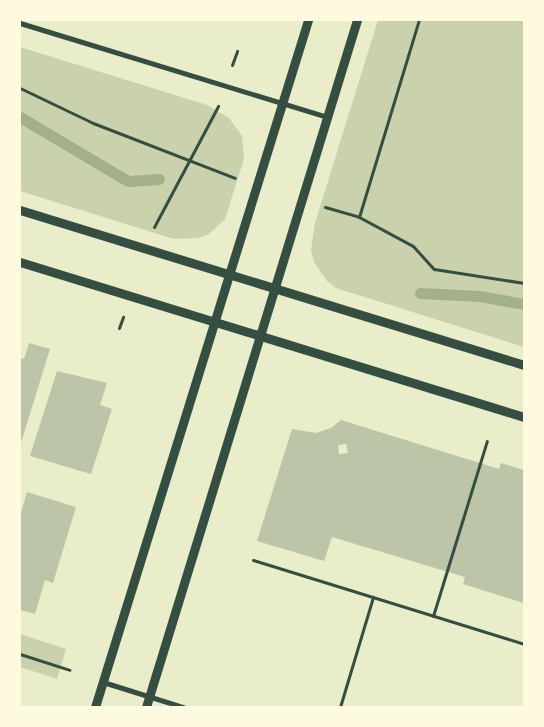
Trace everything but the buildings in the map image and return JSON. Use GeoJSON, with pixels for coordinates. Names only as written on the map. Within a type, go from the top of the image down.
{"type":"FeatureCollection","features":[{"type":"Feature","properties":{"kind":"street"},"geometry":{"type":"LineString","coordinates":[[95,707],[308,20]]}},
{"type":"Feature","properties":{"kind":"street"},"geometry":{"type":"LineString","coordinates":[[146,707],[215,475],[275,288],[357,20]]}},
{"type":"Feature","properties":{"kind":"street"},"geometry":{"type":"LineString","coordinates":[[20,23],[327,117]]}},
{"type":"Feature","properties":{"kind":"street"},"geometry":{"type":"LineString","coordinates":[[20,210],[524,365]]}},
{"type":"Feature","properties":{"kind":"street"},"geometry":{"type":"LineString","coordinates":[[20,262],[524,417]]}},
{"type":"Feature","properties":{"kind":"street"},"geometry":{"type":"LineString","coordinates":[[103,682],[183,707]]}},
{"type":"Feature","properties":{"kind":"path"},"geometry":{"type":"LineString","coordinates":[[358,217],[419,20]]}},
{"type":"Feature","properties":{"kind":"path"},"geometry":{"type":"LineString","coordinates":[[151,232],[217,109],[237,51]]}},
{"type":"Feature","properties":{"kind":"path"},"geometry":{"type":"LineString","coordinates":[[20,88],[73,114],[189,162],[240,180]]}},
{"type":"Feature","properties":{"kind":"path"},"geometry":{"type":"LineString","coordinates":[[318,205],[358,217],[413,246],[434,269],[524,283]]}},
{"type":"Feature","properties":{"kind":"path"},"geometry":{"type":"LineString","coordinates":[[433,616],[487,442]]}},
{"type":"Feature","properties":{"kind":"path"},"geometry":{"type":"LineString","coordinates":[[253,560],[524,644]]}},
{"type":"Feature","properties":{"kind":"path"},"geometry":{"type":"LineString","coordinates":[[340,707],[374,597]]}},
{"type":"Feature","properties":{"kind":"path"},"geometry":{"type":"LineString","coordinates":[[20,654],[70,670]]}},
{"type":"Feature","properties":{"kind":"green space"},"geometry":{"type":"Polygon","coordinates":[[[378,20],[524,20],[524,347],[336,288],[327,281],[314,262],[311,250],[315,223],[378,20]]]}},
{"type":"Feature","properties":{"kind":"green space"},"geometry":{"type":"Polygon","coordinates":[[[20,47],[207,105],[229,118],[242,136],[244,159],[225,219],[209,234],[198,238],[174,239],[20,191],[20,47]]]}},
{"type":"Feature","properties":{"kind":"green space"},"geometry":{"type":"Polygon","coordinates":[[[20,634],[66,649],[57,679],[20,667],[20,634]]]}},
{"type":"Feature","properties":{"kind":"waterway"},"geometry":{"type":"LineString","coordinates":[[20,117],[129,181],[159,179]]}},
{"type":"Feature","properties":{"kind":"waterway"},"geometry":{"type":"LineString","coordinates":[[420,293],[479,296],[524,304]]}}]}
